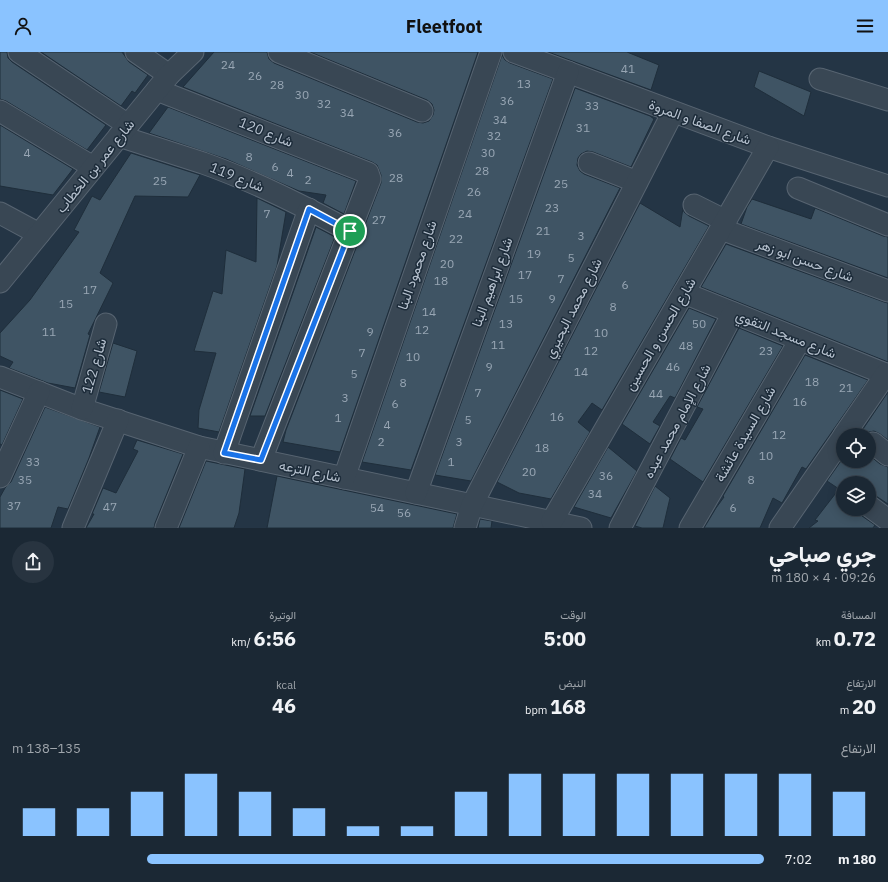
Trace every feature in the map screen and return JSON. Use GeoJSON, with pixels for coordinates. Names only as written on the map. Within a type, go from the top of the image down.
{"type":"FeatureCollection","features":[{"type":"Feature","properties":{"kind":"street","name":"شارع 119"},"geometry":{"type":"LineString","coordinates":[[19,52],[123,131],[259,186],[309,209],[350,231]]}},
{"type":"Feature","properties":{"kind":"street"},"geometry":{"type":"LineString","coordinates":[[136,52],[163,82]]}},
{"type":"Feature","properties":{"kind":"street","name":"شارع عمر بن الخطاب"},"geometry":{"type":"LineString","coordinates":[[0,282],[163,82],[193,52]]}},
{"type":"Feature","properties":{"kind":"street"},"geometry":{"type":"LineString","coordinates":[[279,52],[422,110]]}},
{"type":"Feature","properties":{"kind":"street","name":"شارع محمود البنا"},"geometry":{"type":"LineString","coordinates":[[344,478],[491,52]]}},
{"type":"Feature","properties":{"kind":"street","name":"شارع الصفا و المروة"},"geometry":{"type":"LineString","coordinates":[[514,52],[768,147],[888,186]]}},
{"type":"Feature","properties":{"kind":"street","name":"شارع ابراهيم البنا"},"geometry":{"type":"LineString","coordinates":[[416,493],[568,72]]}},
{"type":"Feature","properties":{"kind":"street"},"geometry":{"type":"LineString","coordinates":[[820,79],[888,100]]}},
{"type":"Feature","properties":{"kind":"street","name":"شارع 120"},"geometry":{"type":"LineString","coordinates":[[163,82],[368,173],[370,179],[350,231]]}},
{"type":"Feature","properties":{"kind":"street"},"geometry":{"type":"LineString","coordinates":[[0,111],[93,167]]}},
{"type":"Feature","properties":{"kind":"street","name":"شارع محمد البحيري"},"geometry":{"type":"LineString","coordinates":[[465,528],[472,505],[673,112]]}},
{"type":"Feature","properties":{"kind":"street","name":"شارع الحسن و الحسين"},"geometry":{"type":"LineString","coordinates":[[552,522],[768,147]]}},
{"type":"Feature","properties":{"kind":"street"},"geometry":{"type":"LineString","coordinates":[[590,163],[637,182]]}},
{"type":"Feature","properties":{"kind":"street"},"geometry":{"type":"LineString","coordinates":[[798,188],[888,225]]}},
{"type":"Feature","properties":{"kind":"street","name":"شارع حسن ابو زهر"},"geometry":{"type":"LineString","coordinates":[[694,205],[723,225],[888,290]]}},
{"type":"Feature","properties":{"kind":"street"},"geometry":{"type":"LineString","coordinates":[[224,453],[309,209]]}},
{"type":"Feature","properties":{"kind":"street"},"geometry":{"type":"LineString","coordinates":[[0,213],[39,234]]}},
{"type":"Feature","properties":{"kind":"street"},"geometry":{"type":"LineString","coordinates":[[261,460],[350,231]]}},
{"type":"Feature","properties":{"kind":"street","name":"شارع مسجد التقوي"},"geometry":{"type":"LineString","coordinates":[[684,294],[887,375]]}},
{"type":"Feature","properties":{"kind":"street","name":"شارع الإمام محمد عبده"},"geometry":{"type":"LineString","coordinates":[[620,528],[733,313]]}},
{"type":"Feature","properties":{"kind":"street","name":"شارع 122"},"geometry":{"type":"LineString","coordinates":[[82,409],[106,324]]}},
{"type":"Feature","properties":{"kind":"street","name":"شارع السيدة عائشة"},"geometry":{"type":"LineString","coordinates":[[690,528],[800,340]]}},
{"type":"Feature","properties":{"kind":"street"},"geometry":{"type":"LineString","coordinates":[[850,428],[887,375]]}},
{"type":"Feature","properties":{"kind":"street","name":"شارع الترعه"},"geometry":{"type":"LineString","coordinates":[[0,377],[82,409],[199,447],[581,528]]}},
{"type":"Feature","properties":{"kind":"street"},"geometry":{"type":"LineString","coordinates":[[3,464],[39,392]]}},
{"type":"Feature","properties":{"kind":"street"},"geometry":{"type":"LineString","coordinates":[[73,528],[118,420]]}},
{"type":"Feature","properties":{"kind":"street"},"geometry":{"type":"LineString","coordinates":[[166,528],[199,447]]}},
{"type":"Feature","properties":{"kind":"street"},"geometry":{"type":"LineString","coordinates":[[780,528],[836,448]]}},
{"type":"Feature","properties":{"kind":"street"},"geometry":{"type":"LineString","coordinates":[[876,511],[888,520]]}},
{"type":"Feature","properties":{"kind":"building"},"geometry":{"type":"Polygon","coordinates":[[[0,52],[7,52],[8,58],[12,62],[106,125],[87,150],[6,101],[0,99],[0,52]]]}},
{"type":"Feature","properties":{"kind":"building"},"geometry":{"type":"Polygon","coordinates":[[[41,52],[122,52],[129,62],[148,75],[135,93],[132,91],[121,106],[41,52]]]}},
{"type":"Feature","properties":{"kind":"building"},"geometry":{"type":"Polygon","coordinates":[[[214,52],[267,52],[269,59],[274,63],[417,122],[423,123],[429,121],[434,110],[432,104],[427,100],[310,52],[478,52],[340,452],[283,442],[286,430],[381,183],[381,175],[377,165],[372,162],[183,87],[214,52]]]}},
{"type":"Feature","properties":{"kind":"building"},"geometry":{"type":"Polygon","coordinates":[[[548,52],[627,52],[659,65],[651,90],[548,52]]]}},
{"type":"Feature","properties":{"kind":"building"},"geometry":{"type":"Polygon","coordinates":[[[502,55],[505,60],[510,63],[553,79],[411,470],[362,462],[502,55]]]}},
{"type":"Feature","properties":{"kind":"building"},"geometry":{"type":"Polygon","coordinates":[[[759,71],[811,92],[804,116],[754,87],[759,71]]]}},
{"type":"Feature","properties":{"kind":"building"},"geometry":{"type":"Polygon","coordinates":[[[575,88],[650,116],[654,119],[631,167],[593,152],[587,151],[581,154],[578,158],[577,165],[580,171],[584,174],[620,188],[471,481],[435,475],[575,88]]]}},
{"type":"Feature","properties":{"kind":"building"},"geometry":{"type":"Polygon","coordinates":[[[168,107],[356,181],[344,214],[323,203],[326,195],[299,191],[226,159],[149,133],[168,107]]]}},
{"type":"Feature","properties":{"kind":"building"},"geometry":{"type":"Polygon","coordinates":[[[0,125],[73,169],[53,195],[0,186],[0,125]]]}},
{"type":"Feature","properties":{"kind":"building"},"geometry":{"type":"Polygon","coordinates":[[[131,153],[200,175],[188,197],[135,196],[100,273],[113,283],[88,334],[90,335],[75,388],[48,383],[9,368],[13,362],[0,356],[0,333],[30,300],[79,232],[74,230],[92,196],[100,200],[131,153]]]}},
{"type":"Feature","properties":{"kind":"building"},"geometry":{"type":"Polygon","coordinates":[[[257,198],[286,212],[277,266],[219,432],[198,428],[199,410],[216,353],[194,351],[213,291],[222,294],[226,250],[256,262],[257,198]]]}},
{"type":"Feature","properties":{"kind":"building"},"geometry":{"type":"Polygon","coordinates":[[[752,199],[811,219],[815,208],[888,237],[888,278],[741,224],[747,207],[752,199]]]}},
{"type":"Feature","properties":{"kind":"building"},"geometry":{"type":"Polygon","coordinates":[[[640,203],[680,227],[683,208],[684,212],[689,216],[709,226],[602,410],[592,403],[578,422],[590,432],[551,499],[519,493],[497,482],[640,203]]]}},
{"type":"Feature","properties":{"kind":"building"},"geometry":{"type":"Polygon","coordinates":[[[316,227],[335,237],[265,416],[250,416],[316,227]]]}},
{"type":"Feature","properties":{"kind":"building"},"geometry":{"type":"Polygon","coordinates":[[[726,244],[888,303],[888,362],[701,287],[726,244]]]}},
{"type":"Feature","properties":{"kind":"building"},"geometry":{"type":"Polygon","coordinates":[[[689,308],[716,319],[675,398],[670,396],[653,422],[660,426],[650,444],[622,424],[689,308]]]}},
{"type":"Feature","properties":{"kind":"building"},"geometry":{"type":"Polygon","coordinates":[[[739,328],[783,346],[703,482],[670,459],[681,438],[685,440],[703,409],[697,407],[739,328]]]}},
{"type":"Feature","properties":{"kind":"building"},"geometry":{"type":"Polygon","coordinates":[[[113,343],[137,351],[125,397],[99,392],[113,343]]]}},
{"type":"Feature","properties":{"kind":"building"},"geometry":{"type":"Polygon","coordinates":[[[805,355],[868,380],[806,469],[802,467],[782,503],[773,498],[760,528],[704,528],[724,497],[723,496],[805,355]]]}},
{"type":"Feature","properties":{"kind":"building"},"geometry":{"type":"Polygon","coordinates":[[[0,390],[23,399],[2,445],[0,444],[0,390]]]}},
{"type":"Feature","properties":{"kind":"building"},"geometry":{"type":"Polygon","coordinates":[[[888,392],[888,440],[876,432],[876,428],[864,428],[888,392]]]}},
{"type":"Feature","properties":{"kind":"building"},"geometry":{"type":"Polygon","coordinates":[[[45,407],[100,427],[89,458],[68,509],[58,507],[51,528],[0,528],[0,497],[5,488],[11,482],[45,407]]]}},
{"type":"Feature","properties":{"kind":"building"},"geometry":{"type":"Polygon","coordinates":[[[137,440],[183,454],[154,528],[86,528],[94,514],[92,514],[103,488],[116,493],[138,451],[133,449],[137,440]]]}},
{"type":"Feature","properties":{"kind":"building"},"geometry":{"type":"Polygon","coordinates":[[[608,447],[637,471],[611,518],[574,507],[608,447]]]}},
{"type":"Feature","properties":{"kind":"building"},"geometry":{"type":"Polygon","coordinates":[[[206,461],[245,469],[239,513],[234,528],[179,528],[206,461]]]}},
{"type":"Feature","properties":{"kind":"building"},"geometry":{"type":"Polygon","coordinates":[[[876,461],[888,467],[888,504],[876,496],[876,476],[836,476],[836,487],[827,481],[836,468],[876,468],[876,461]]]}},
{"type":"Feature","properties":{"kind":"building"},"geometry":{"type":"Polygon","coordinates":[[[277,476],[457,514],[453,528],[267,528],[277,476]]]}},
{"type":"Feature","properties":{"kind":"building"},"geometry":{"type":"Polygon","coordinates":[[[655,486],[670,498],[663,528],[642,528],[635,526],[655,486]]]}},
{"type":"Feature","properties":{"kind":"building"},"geometry":{"type":"Polygon","coordinates":[[[836,493],[836,516],[862,516],[875,525],[873,528],[809,528],[818,521],[815,520],[836,493]]]}},
{"type":"Feature","properties":{"kind":"building"},"geometry":{"type":"Polygon","coordinates":[[[480,519],[492,521],[491,528],[478,528],[480,519]]]}},
{"type":"Feature","properties":{"kind":"route"},"geometry":{"type":"LineString","coordinates":[[309,209],[350,231],[261,460],[224,453],[309,209]]}}]}
